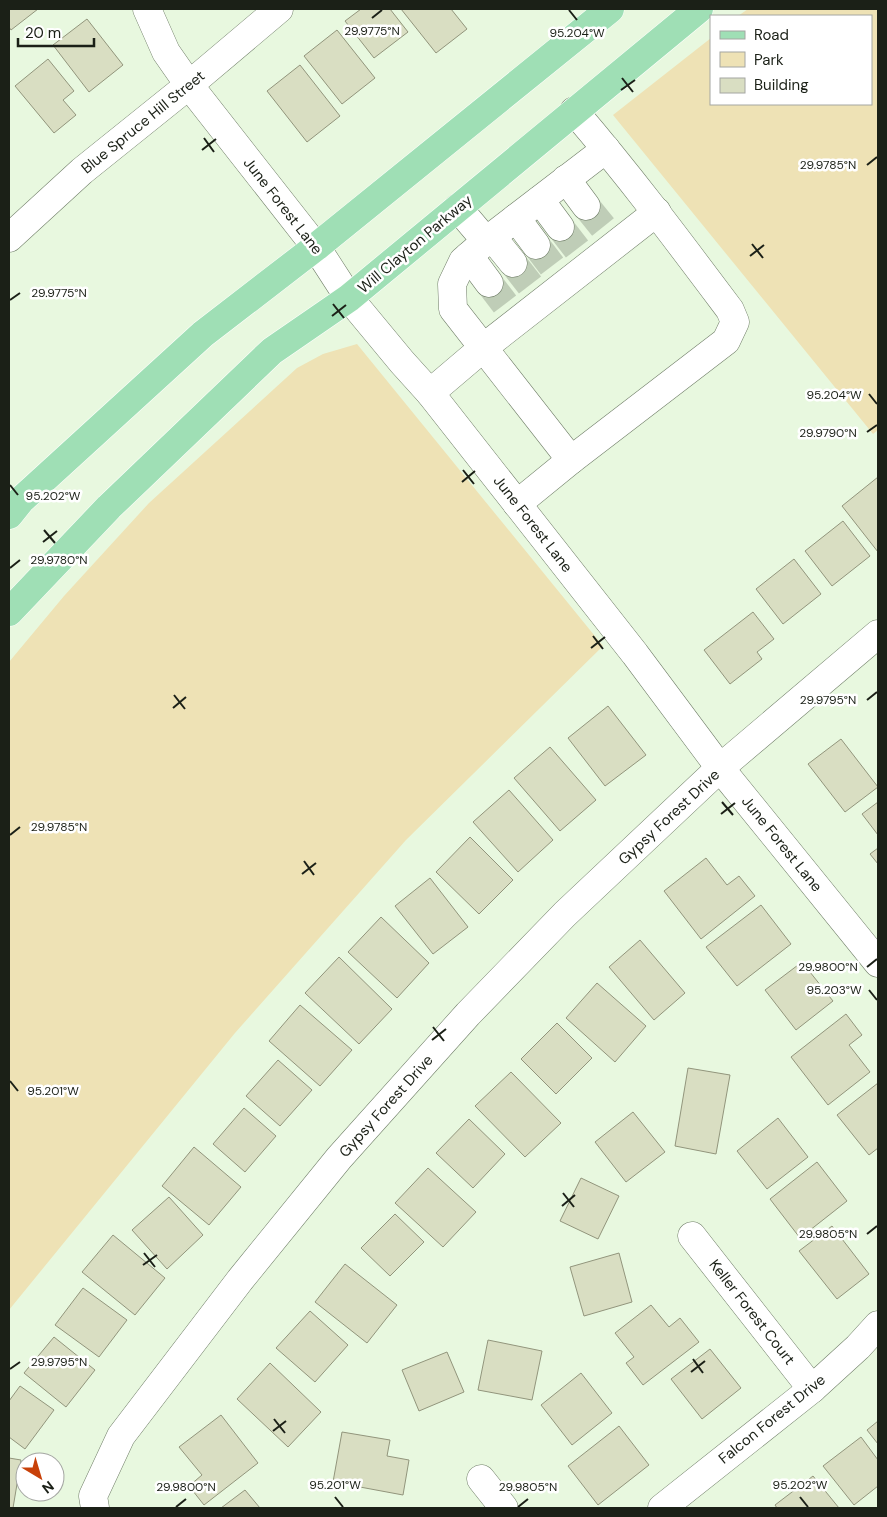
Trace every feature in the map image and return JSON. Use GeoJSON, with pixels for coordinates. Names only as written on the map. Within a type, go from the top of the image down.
{"type":"FeatureCollection","features":[{"type":"Feature","properties":{"kind":"main road"},"geometry":{"type":"LineString","coordinates":[[9,515],[21,500],[203,334],[316,247],[610,9]]}},
{"type":"Feature","properties":{"kind":"main road","name":"Will Clayton Parkway"},"geometry":{"type":"LineString","coordinates":[[11,605],[109,507],[272,351],[349,298],[699,9]]}},
{"type":"Feature","properties":{"kind":"street","name":"June Forest Lane"},"geometry":{"type":"LineString","coordinates":[[148,9],[166,52],[316,247],[349,298],[430,393],[635,654],[720,768],[878,963]]}},
{"type":"Feature","properties":{"kind":"street","name":"Blue Spruce Hill Street"},"geometry":{"type":"LineString","coordinates":[[9,238],[82,171],[279,9]]}},
{"type":"Feature","properties":{"kind":"street"},"geometry":{"type":"LineString","coordinates":[[517,504],[726,341],[735,322],[730,310],[657,212],[574,111]]}},
{"type":"Feature","properties":{"kind":"street"},"geometry":{"type":"LineString","coordinates":[[571,460],[453,309],[452,284],[463,261],[606,149]]}},
{"type":"Feature","properties":{"kind":"street"},"geometry":{"type":"LineString","coordinates":[[566,180],[586,206]]}},
{"type":"Feature","properties":{"kind":"street"},"geometry":{"type":"LineString","coordinates":[[540,200],[560,227]]}},
{"type":"Feature","properties":{"kind":"street"},"geometry":{"type":"LineString","coordinates":[[458,208],[482,245],[489,283]]}},
{"type":"Feature","properties":{"kind":"street"},"geometry":{"type":"LineString","coordinates":[[430,393],[483,348],[512,312],[609,236],[657,212]]}},
{"type":"Feature","properties":{"kind":"street"},"geometry":{"type":"LineString","coordinates":[[516,218],[536,245]]}},
{"type":"Feature","properties":{"kind":"street"},"geometry":{"type":"LineString","coordinates":[[482,245],[513,263]]}},
{"type":"Feature","properties":{"kind":"street","name":"Gypsy Forest Drive"},"geometry":{"type":"LineString","coordinates":[[95,1508],[93,1496],[121,1436],[240,1280],[339,1158],[468,1014],[558,921],[720,768],[878,634]]}},
{"type":"Feature","properties":{"kind":"street","name":"Keller Forest Court"},"geometry":{"type":"LineString","coordinates":[[692,1236],[812,1389]]}},
{"type":"Feature","properties":{"kind":"street","name":"Falcon Forest Drive"},"geometry":{"type":"LineString","coordinates":[[662,1508],[812,1389],[858,1347],[878,1325]]}},
{"type":"Feature","properties":{"kind":"street"},"geometry":{"type":"LineString","coordinates":[[481,1479],[504,1508]]}},
{"type":"Feature","properties":{"kind":"green space"},"geometry":{"type":"Polygon","coordinates":[[[748,9],[878,9],[878,430],[873,434],[613,115],[710,39],[710,105],[872,105],[872,15],[739,15],[748,9]]]}},
{"type":"Feature","properties":{"kind":"green space"},"geometry":{"type":"Polygon","coordinates":[[[357,344],[603,646],[406,840],[235,1033],[9,1310],[9,662],[64,596],[149,503],[297,368],[323,354],[357,344]]]}},
{"type":"Feature","properties":{"kind":"building"},"geometry":{"type":"Polygon","coordinates":[[[9,9],[38,9],[11,30],[9,27],[9,9]]]}},
{"type":"Feature","properties":{"kind":"building"},"geometry":{"type":"Polygon","coordinates":[[[361,9],[390,9],[408,32],[374,58],[345,21],[361,9]]]}},
{"type":"Feature","properties":{"kind":"building"},"geometry":{"type":"Polygon","coordinates":[[[401,9],[451,9],[467,29],[436,53],[401,9]]]}},
{"type":"Feature","properties":{"kind":"building"},"geometry":{"type":"Polygon","coordinates":[[[87,19],[123,65],[89,92],[53,45],[87,19]]]}},
{"type":"Feature","properties":{"kind":"building"},"geometry":{"type":"Polygon","coordinates":[[[337,30],[375,78],[342,104],[304,56],[337,30]]]}},
{"type":"Feature","properties":{"kind":"building"},"geometry":{"type":"Polygon","coordinates":[[[48,59],[74,91],[63,100],[76,115],[54,133],[15,86],[48,59]]]}},
{"type":"Feature","properties":{"kind":"building"},"geometry":{"type":"Polygon","coordinates":[[[300,65],[340,116],[307,142],[267,91],[300,65]]]}},
{"type":"Feature","properties":{"kind":"building"},"geometry":{"type":"Polygon","coordinates":[[[878,477],[878,552],[842,506],[878,477]]]}},
{"type":"Feature","properties":{"kind":"building"},"geometry":{"type":"Polygon","coordinates":[[[843,521],[870,556],[832,586],[805,551],[843,521]]]}},
{"type":"Feature","properties":{"kind":"building"},"geometry":{"type":"Polygon","coordinates":[[[794,559],[821,594],[783,624],[756,589],[794,559]]]}},
{"type":"Feature","properties":{"kind":"building"},"geometry":{"type":"Polygon","coordinates":[[[753,612],[774,639],[757,652],[762,659],[730,684],[704,650],[753,612]]]}},
{"type":"Feature","properties":{"kind":"building"},"geometry":{"type":"Polygon","coordinates":[[[608,706],[646,755],[605,786],[568,738],[608,706]]]}},
{"type":"Feature","properties":{"kind":"building"},"geometry":{"type":"Polygon","coordinates":[[[841,739],[878,787],[845,812],[808,764],[841,739]]]}},
{"type":"Feature","properties":{"kind":"building"},"geometry":{"type":"Polygon","coordinates":[[[550,747],[596,800],[560,831],[514,778],[550,747]]]}},
{"type":"Feature","properties":{"kind":"building"},"geometry":{"type":"Polygon","coordinates":[[[509,790],[553,840],[518,872],[473,822],[509,790]]]}},
{"type":"Feature","properties":{"kind":"building"},"geometry":{"type":"Polygon","coordinates":[[[878,802],[878,835],[862,814],[878,802]]]}},
{"type":"Feature","properties":{"kind":"building"},"geometry":{"type":"Polygon","coordinates":[[[470,837],[513,880],[479,914],[436,872],[470,837]]]}},
{"type":"Feature","properties":{"kind":"building"},"geometry":{"type":"Polygon","coordinates":[[[878,848],[878,864],[870,854],[878,848]]]}},
{"type":"Feature","properties":{"kind":"building"},"geometry":{"type":"Polygon","coordinates":[[[706,858],[727,885],[739,876],[755,896],[701,939],[664,891],[706,858]]]}},
{"type":"Feature","properties":{"kind":"building"},"geometry":{"type":"Polygon","coordinates":[[[430,878],[468,927],[433,954],[395,906],[430,878]]]}},
{"type":"Feature","properties":{"kind":"building"},"geometry":{"type":"Polygon","coordinates":[[[761,905],[791,944],[737,986],[706,947],[761,905]]]}},
{"type":"Feature","properties":{"kind":"building"},"geometry":{"type":"Polygon","coordinates":[[[381,917],[429,963],[397,998],[348,952],[381,917]]]}},
{"type":"Feature","properties":{"kind":"building"},"geometry":{"type":"Polygon","coordinates":[[[640,940],[685,993],[654,1020],[609,967],[640,940]]]}},
{"type":"Feature","properties":{"kind":"building"},"geometry":{"type":"Polygon","coordinates":[[[339,957],[392,1009],[359,1044],[305,993],[339,957]]]}},
{"type":"Feature","properties":{"kind":"building"},"geometry":{"type":"Polygon","coordinates":[[[802,962],[833,1001],[796,1030],[765,990],[802,962]]]}},
{"type":"Feature","properties":{"kind":"building"},"geometry":{"type":"Polygon","coordinates":[[[597,983],[646,1026],[615,1062],[566,1018],[597,983]]]}},
{"type":"Feature","properties":{"kind":"building"},"geometry":{"type":"Polygon","coordinates":[[[300,1005],[352,1050],[320,1086],[269,1041],[300,1005]]]}},
{"type":"Feature","properties":{"kind":"building"},"geometry":{"type":"Polygon","coordinates":[[[846,1014],[862,1035],[849,1045],[870,1072],[828,1105],[791,1057],[846,1014]]]}},
{"type":"Feature","properties":{"kind":"building"},"geometry":{"type":"Polygon","coordinates":[[[557,1023],[592,1058],[556,1094],[521,1059],[557,1023]]]}},
{"type":"Feature","properties":{"kind":"building"},"geometry":{"type":"Polygon","coordinates":[[[278,1060],[312,1090],[280,1126],[246,1096],[278,1060]]]}},
{"type":"Feature","properties":{"kind":"building"},"geometry":{"type":"Polygon","coordinates":[[[688,1068],[730,1075],[716,1154],[675,1146],[688,1068]]]}},
{"type":"Feature","properties":{"kind":"building"},"geometry":{"type":"Polygon","coordinates":[[[511,1072],[561,1123],[525,1157],[475,1106],[511,1072]]]}},
{"type":"Feature","properties":{"kind":"building"},"geometry":{"type":"Polygon","coordinates":[[[878,1083],[878,1148],[869,1155],[837,1115],[878,1083]]]}},
{"type":"Feature","properties":{"kind":"building"},"geometry":{"type":"Polygon","coordinates":[[[244,1108],[276,1136],[245,1172],[213,1144],[244,1108]]]}},
{"type":"Feature","properties":{"kind":"building"},"geometry":{"type":"Polygon","coordinates":[[[633,1112],[665,1152],[626,1182],[595,1142],[633,1112]]]}},
{"type":"Feature","properties":{"kind":"building"},"geometry":{"type":"Polygon","coordinates":[[[778,1118],[808,1157],[767,1189],[737,1151],[778,1118]]]}},
{"type":"Feature","properties":{"kind":"building"},"geometry":{"type":"Polygon","coordinates":[[[469,1119],[505,1154],[473,1188],[436,1153],[469,1119]]]}},
{"type":"Feature","properties":{"kind":"building"},"geometry":{"type":"Polygon","coordinates":[[[194,1147],[241,1187],[209,1225],[162,1186],[194,1147]]]}},
{"type":"Feature","properties":{"kind":"building"},"geometry":{"type":"Polygon","coordinates":[[[817,1162],[847,1201],[800,1238],[770,1199],[817,1162]]]}},
{"type":"Feature","properties":{"kind":"building"},"geometry":{"type":"Polygon","coordinates":[[[428,1168],[476,1212],[443,1247],[395,1203],[428,1168]]]}},
{"type":"Feature","properties":{"kind":"building"},"geometry":{"type":"Polygon","coordinates":[[[581,1178],[619,1196],[598,1239],[560,1221],[581,1178]]]}},
{"type":"Feature","properties":{"kind":"building"},"geometry":{"type":"Polygon","coordinates":[[[169,1197],[203,1235],[167,1269],[132,1230],[169,1197]]]}},
{"type":"Feature","properties":{"kind":"building"},"geometry":{"type":"Polygon","coordinates":[[[395,1214],[424,1242],[390,1276],[361,1248],[395,1214]]]}},
{"type":"Feature","properties":{"kind":"building"},"geometry":{"type":"Polygon","coordinates":[[[832,1226],[869,1274],[837,1299],[799,1251],[832,1226]]]}},
{"type":"Feature","properties":{"kind":"building"},"geometry":{"type":"Polygon","coordinates":[[[113,1235],[165,1278],[135,1315],[82,1272],[113,1235]]]}},
{"type":"Feature","properties":{"kind":"building"},"geometry":{"type":"Polygon","coordinates":[[[619,1253],[632,1302],[584,1316],[570,1267],[619,1253]]]}},
{"type":"Feature","properties":{"kind":"building"},"geometry":{"type":"Polygon","coordinates":[[[345,1264],[397,1305],[367,1343],[315,1302],[345,1264]]]}},
{"type":"Feature","properties":{"kind":"building"},"geometry":{"type":"Polygon","coordinates":[[[83,1288],[127,1320],[99,1357],[55,1325],[83,1288]]]}},
{"type":"Feature","properties":{"kind":"building"},"geometry":{"type":"Polygon","coordinates":[[[651,1305],[669,1327],[680,1318],[699,1342],[643,1385],[626,1363],[634,1357],[615,1333],[651,1305]]]}},
{"type":"Feature","properties":{"kind":"building"},"geometry":{"type":"Polygon","coordinates":[[[310,1311],[348,1345],[315,1382],[276,1348],[310,1311]]]}},
{"type":"Feature","properties":{"kind":"building"},"geometry":{"type":"Polygon","coordinates":[[[54,1337],[95,1370],[66,1407],[24,1373],[54,1337]]]}},
{"type":"Feature","properties":{"kind":"building"},"geometry":{"type":"Polygon","coordinates":[[[488,1340],[542,1351],[532,1400],[478,1390],[488,1340]]]}},
{"type":"Feature","properties":{"kind":"building"},"geometry":{"type":"Polygon","coordinates":[[[710,1349],[741,1388],[702,1419],[671,1379],[710,1349]]]}},
{"type":"Feature","properties":{"kind":"building"},"geometry":{"type":"Polygon","coordinates":[[[447,1352],[464,1392],[419,1411],[402,1370],[447,1352]]]}},
{"type":"Feature","properties":{"kind":"building"},"geometry":{"type":"Polygon","coordinates":[[[270,1363],[321,1412],[288,1447],[237,1399],[270,1363]]]}},
{"type":"Feature","properties":{"kind":"building"},"geometry":{"type":"Polygon","coordinates":[[[581,1373],[612,1413],[572,1445],[541,1405],[581,1373]]]}},
{"type":"Feature","properties":{"kind":"building"},"geometry":{"type":"Polygon","coordinates":[[[20,1386],[54,1410],[25,1449],[9,1437],[9,1401],[20,1386]]]}},
{"type":"Feature","properties":{"kind":"building"},"geometry":{"type":"Polygon","coordinates":[[[221,1415],[258,1463],[204,1505],[189,1486],[202,1475],[179,1447],[221,1415]]]}},
{"type":"Feature","properties":{"kind":"building"},"geometry":{"type":"Polygon","coordinates":[[[878,1421],[878,1444],[867,1430],[878,1421]]]}},
{"type":"Feature","properties":{"kind":"building"},"geometry":{"type":"Polygon","coordinates":[[[619,1426],[649,1465],[598,1505],[568,1466],[619,1426]]]}},
{"type":"Feature","properties":{"kind":"building"},"geometry":{"type":"Polygon","coordinates":[[[342,1432],[390,1440],[387,1456],[409,1460],[403,1495],[333,1482],[342,1432]]]}},
{"type":"Feature","properties":{"kind":"building"},"geometry":{"type":"Polygon","coordinates":[[[861,1437],[878,1460],[878,1486],[854,1505],[823,1466],[861,1437]]]}},
{"type":"Feature","properties":{"kind":"building"},"geometry":{"type":"Polygon","coordinates":[[[9,1458],[15,1459],[15,1496],[13,1508],[9,1508],[9,1458]]]}},
{"type":"Feature","properties":{"kind":"building"},"geometry":{"type":"Polygon","coordinates":[[[813,1476],[839,1508],[777,1508],[775,1505],[813,1476]]]}},
{"type":"Feature","properties":{"kind":"building"},"geometry":{"type":"Polygon","coordinates":[[[245,1490],[260,1508],[221,1508],[245,1490]]]}},
{"type":"Feature","properties":{"kind":"tunnel"},"geometry":{"type":"LineString","coordinates":[[586,206],[603,227]]}},
{"type":"Feature","properties":{"kind":"tunnel"},"geometry":{"type":"LineString","coordinates":[[560,227],[577,249]]}},
{"type":"Feature","properties":{"kind":"tunnel"},"geometry":{"type":"LineString","coordinates":[[536,245],[552,266]]}},
{"type":"Feature","properties":{"kind":"tunnel"},"geometry":{"type":"LineString","coordinates":[[513,263],[530,285]]}},
{"type":"Feature","properties":{"kind":"tunnel"},"geometry":{"type":"LineString","coordinates":[[489,283],[505,304]]}}]}
